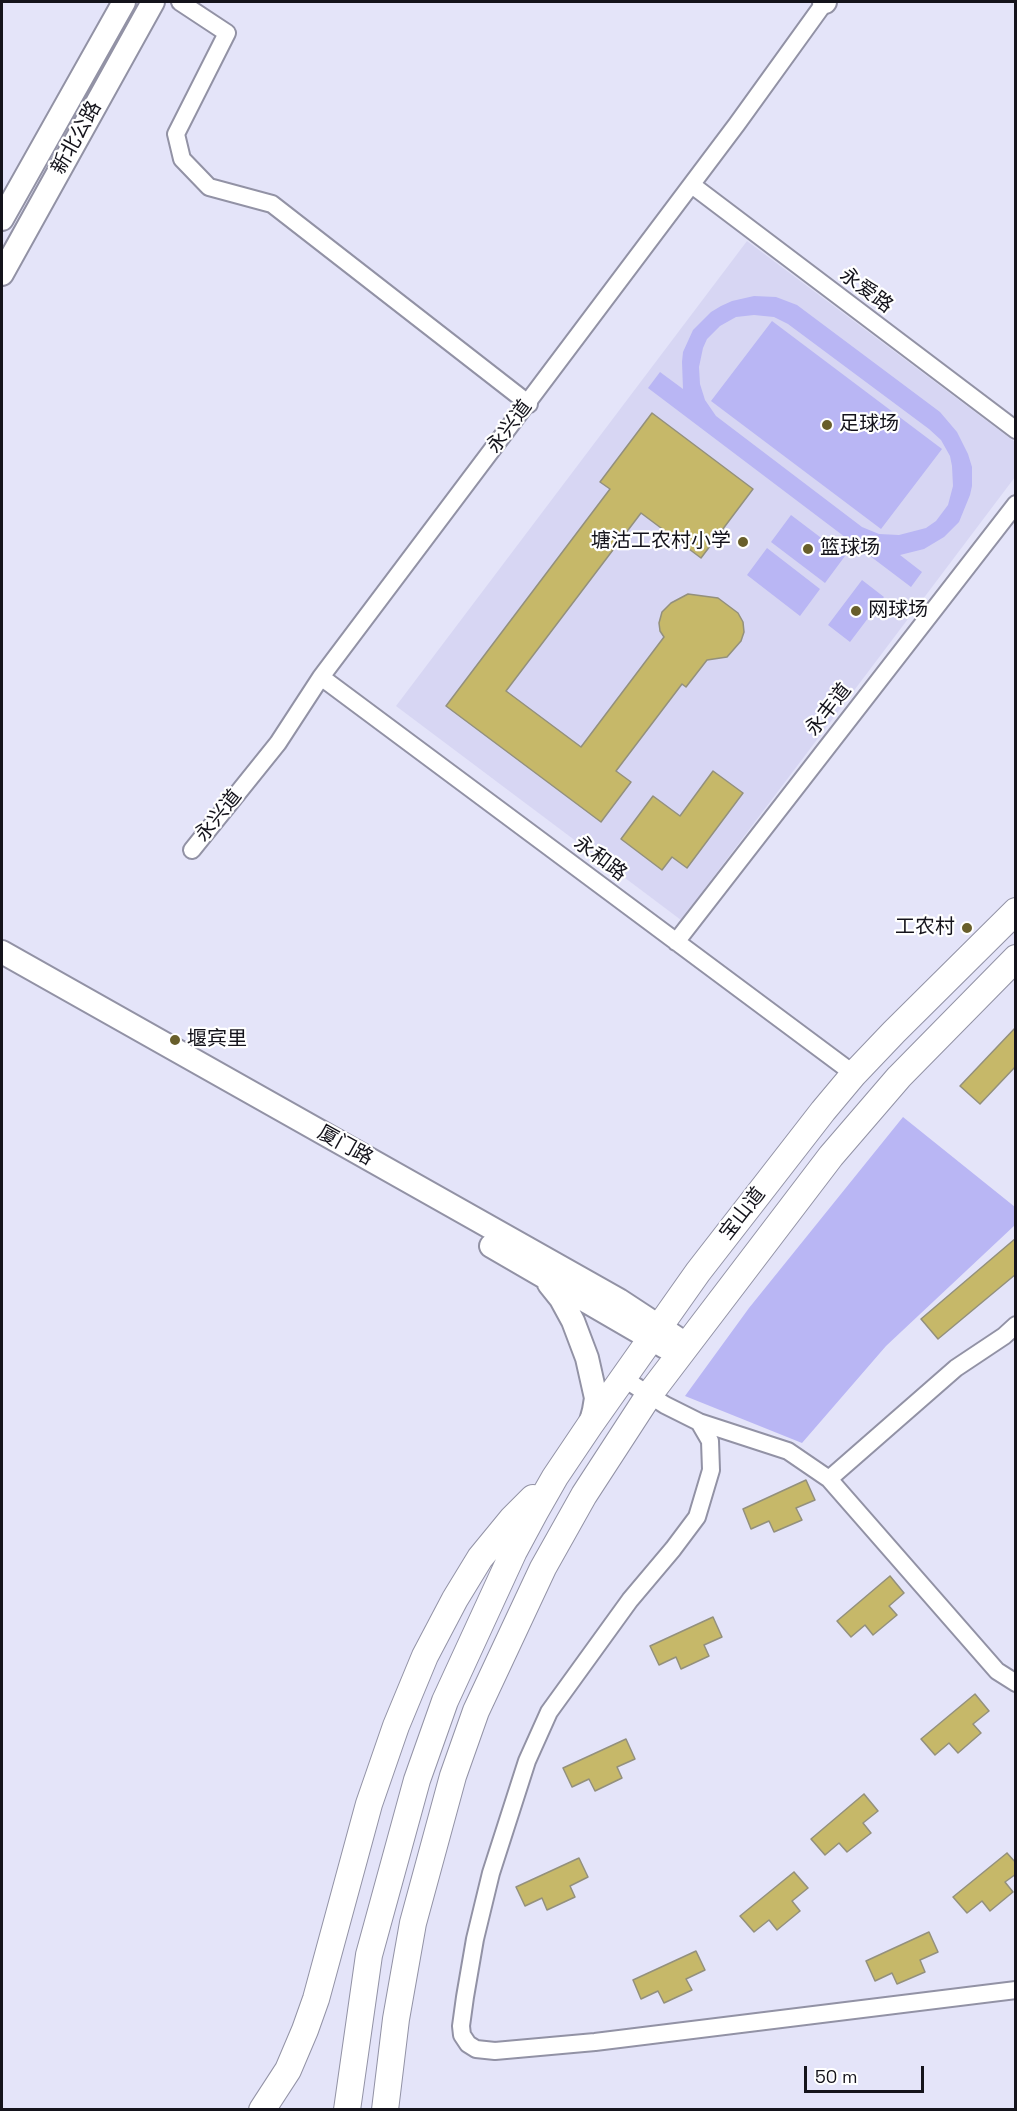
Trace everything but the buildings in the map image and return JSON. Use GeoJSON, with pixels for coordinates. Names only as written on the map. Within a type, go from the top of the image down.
{"type":"FeatureCollection","features":[{"type":"Feature","properties":{"kind":"main road","name":"宝山道"},"geometry":{"type":"LineString","coordinates":[[347,2109],[369,1955],[417,1780],[445,1701],[514,1551],[555,1477],[698,1272],[854,1074],[1016,911]]}},
{"type":"Feature","properties":{"kind":"main road","name":"宝山道"},"geometry":{"type":"LineString","coordinates":[[385,2109],[396,2019],[413,1923],[453,1776],[476,1711],[543,1568],[584,1495],[649,1395],[831,1156],[899,1077],[1016,958]]}},
{"type":"Feature","properties":{"kind":"main road"},"geometry":{"type":"LineString","coordinates":[[262,2109],[288,2070],[305,2030],[316,1999],[369,1804],[396,1726],[425,1656],[480,1558],[512,1519],[555,1477]]}},
{"type":"Feature","properties":{"kind":"street","name":"新北公路"},"geometry":{"type":"LineString","coordinates":[[2,219],[123,2]]}},
{"type":"Feature","properties":{"kind":"street","name":"新北公路"},"geometry":{"type":"LineString","coordinates":[[2,274],[153,2]]}},
{"type":"Feature","properties":{"kind":"street"},"geometry":{"type":"LineString","coordinates":[[180,2],[227,33],[176,134],[182,159],[209,187],[272,204],[528,404]]}},
{"type":"Feature","properties":{"kind":"street","name":"永兴道"},"geometry":{"type":"LineString","coordinates":[[192,850],[278,743],[321,677],[692,185],[824,2]]}},
{"type":"Feature","properties":{"kind":"street","name":"永爱路"},"geometry":{"type":"LineString","coordinates":[[692,185],[1016,430]]}},
{"type":"Feature","properties":{"kind":"street","name":"永丰道"},"geometry":{"type":"LineString","coordinates":[[676,942],[1016,504]]}},
{"type":"Feature","properties":{"kind":"street","name":"永和路"},"geometry":{"type":"LineString","coordinates":[[321,677],[854,1074]]}},
{"type":"Feature","properties":{"kind":"street","name":"厦门路"},"geometry":{"type":"LineString","coordinates":[[2,952],[577,1276],[682,1350]]}},
{"type":"Feature","properties":{"kind":"street","name":"厦门路"},"geometry":{"type":"LineString","coordinates":[[2,969],[537,1272],[656,1332]]}},
{"type":"Feature","properties":{"kind":"street"},"geometry":{"type":"LineString","coordinates":[[537,1272],[561,1299],[581,1340],[596,1398],[590,1425]]}},
{"type":"Feature","properties":{"kind":"street"},"geometry":{"type":"LineString","coordinates":[[828,1479],[956,1368],[1004,1336],[1016,1325]]}},
{"type":"Feature","properties":{"kind":"street"},"geometry":{"type":"LineString","coordinates":[[623,1378],[699,1422],[788,1451],[828,1479],[1016,1692]]}},
{"type":"Feature","properties":{"kind":"street"},"geometry":{"type":"LineString","coordinates":[[699,1422],[710,1441],[711,1470],[697,1517],[630,1600],[555,1703],[527,1761],[491,1873],[483,1906],[465,1997],[462,2035],[468,2044],[476,2049],[495,2050],[595,2042],[1016,1990]]}},
{"type":"Feature","properties":{"kind":"street"},"geometry":{"type":"LineString","coordinates":[[997,1671],[1016,1683]]}},
{"type":"Feature","properties":{"kind":"shaded area","name":"塘沽工农村小学"},"geometry":{"type":"Polygon","coordinates":[[[747,241],[1015,442],[1015,477],[681,920],[396,706],[747,241]]]}},
{"type":"Feature","properties":{"kind":"shaded area"},"geometry":{"type":"Polygon","coordinates":[[[754,296],[776,297],[797,305],[940,412],[957,432],[972,467],[970,495],[959,522],[944,537],[924,549],[900,555],[922,572],[911,587],[648,388],[660,372],[683,389],[683,352],[693,330],[711,312],[732,301],[754,296]],[[754,315],[736,317],[720,326],[707,339],[699,367],[700,384],[705,400],[716,416],[862,527],[879,534],[899,535],[926,528],[936,521],[948,505],[953,486],[950,456],[941,440],[788,324],[774,317],[754,315]]]}},
{"type":"Feature","properties":{"kind":"shaded area","name":"足球场"},"geometry":{"type":"Polygon","coordinates":[[[772,321],[942,449],[881,529],[711,401],[772,321]]]}},
{"type":"Feature","properties":{"kind":"shaded area","name":"篮球场"},"geometry":{"type":"Polygon","coordinates":[[[791,515],[845,556],[825,583],[771,542],[791,515]]]}},
{"type":"Feature","properties":{"kind":"shaded area","name":"篮球场"},"geometry":{"type":"Polygon","coordinates":[[[767,548],[820,589],[800,616],[747,575],[767,548]]]}},
{"type":"Feature","properties":{"kind":"shaded area","name":"网球场"},"geometry":{"type":"Polygon","coordinates":[[[862,580],[884,597],[850,642],[828,625],[862,580]]]}},
{"type":"Feature","properties":{"kind":"shaded area"},"geometry":{"type":"Polygon","coordinates":[[[903,1117],[1015,1207],[1015,1225],[886,1346],[802,1443],[685,1396],[749,1308],[903,1117]]]}},
{"type":"Feature","properties":{"kind":"place","name":"足球场"},"geometry":{"type":"Point","coordinates":[827,425]}},
{"type":"Feature","properties":{"kind":"place","name":"塘沽工农村小学"},"geometry":{"type":"Point","coordinates":[743,542]}},
{"type":"Feature","properties":{"kind":"place","name":"篮球场"},"geometry":{"type":"Point","coordinates":[808,549]}},
{"type":"Feature","properties":{"kind":"place","name":"网球场"},"geometry":{"type":"Point","coordinates":[856,611]}},
{"type":"Feature","properties":{"kind":"place","name":"工农村"},"geometry":{"type":"Point","coordinates":[967,928]}},
{"type":"Feature","properties":{"kind":"place","name":"堰宾里"},"geometry":{"type":"Point","coordinates":[175,1040]}}]}
